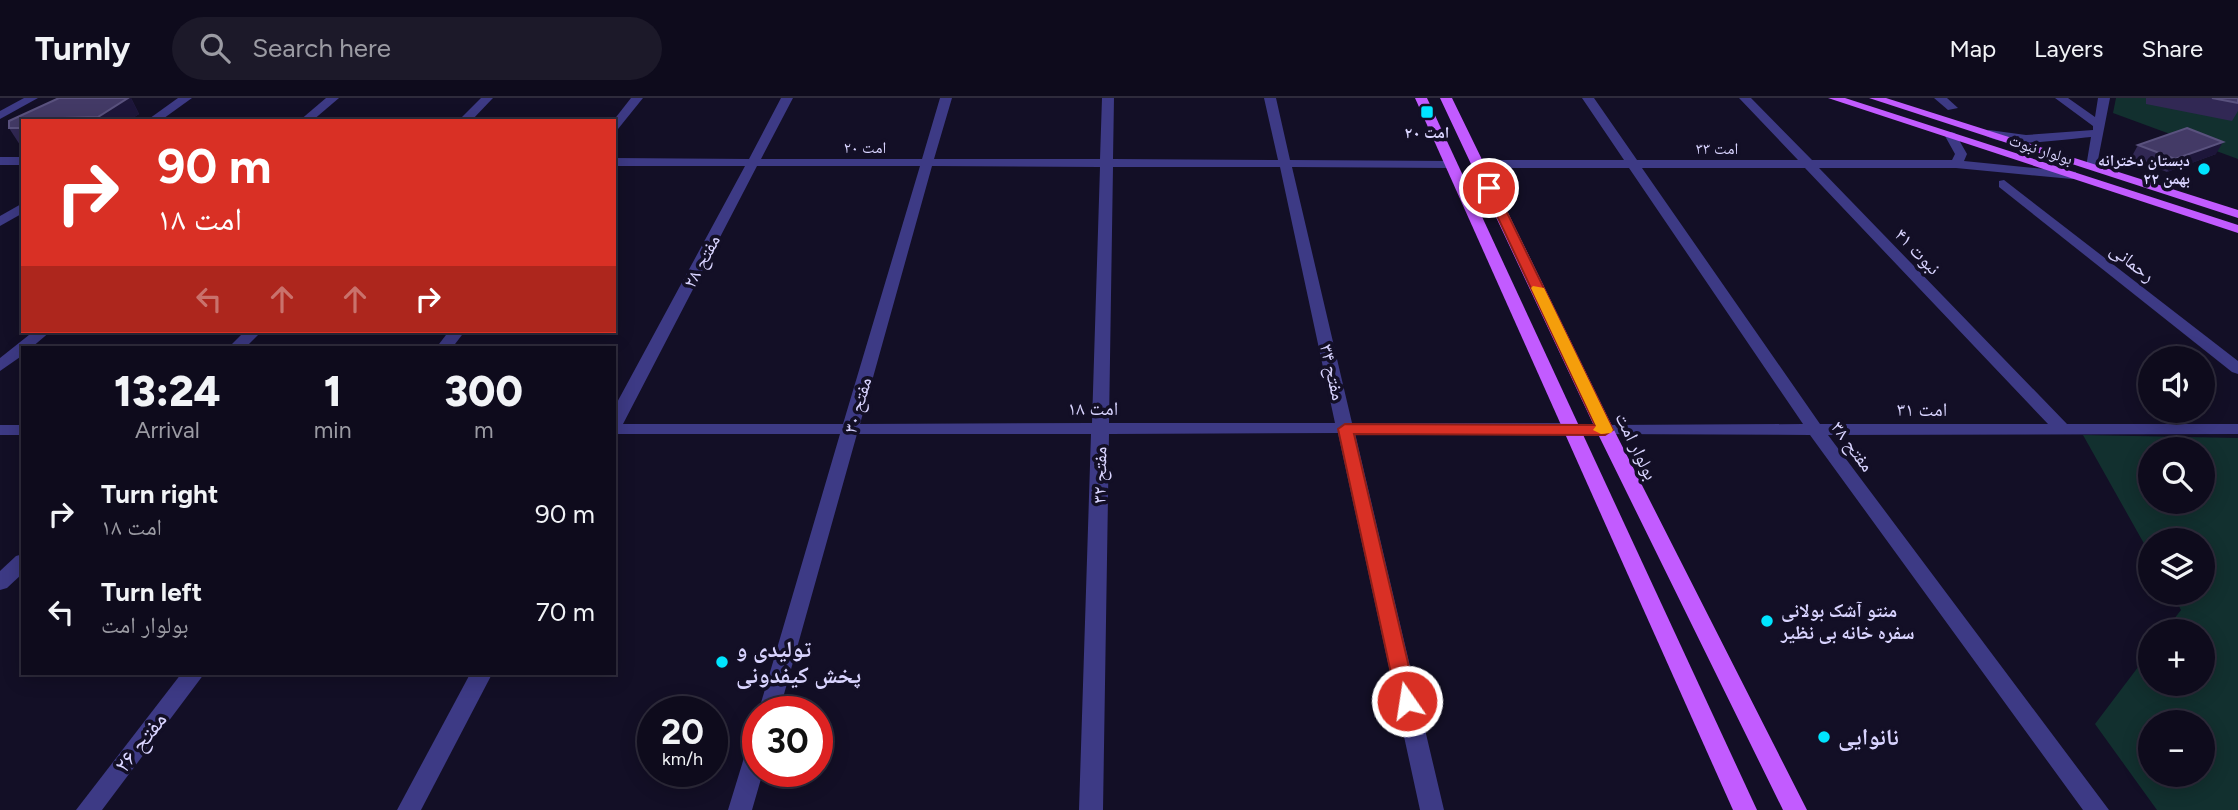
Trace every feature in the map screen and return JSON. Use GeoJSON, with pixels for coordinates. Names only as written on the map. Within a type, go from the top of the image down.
{"type":"FeatureCollection","features":[{"type":"Feature","properties":{"kind":"main road"},"geometry":{"type":"LineString","coordinates":[[1421,98],[1745,810]]}},
{"type":"Feature","properties":{"kind":"main road","name":"بولوار امت"},"geometry":{"type":"LineString","coordinates":[[1446,98],[1605,430],[1795,810]]}},
{"type":"Feature","properties":{"kind":"main road","name":"بولوار نبوت"},"geometry":{"type":"LineString","coordinates":[[1834,98],[2238,229]]}},
{"type":"Feature","properties":{"kind":"main road","name":"بولوار نبوت"},"geometry":{"type":"LineString","coordinates":[[1875,98],[2238,214]]}},
{"type":"Feature","properties":{"kind":"main road"},"geometry":{"type":"LineString","coordinates":[[1571,428],[1605,430]]}},
{"type":"Feature","properties":{"kind":"street"},"geometry":{"type":"LineString","coordinates":[[0,116],[32,98]]}},
{"type":"Feature","properties":{"kind":"street"},"geometry":{"type":"LineString","coordinates":[[155,119],[186,98]]}},
{"type":"Feature","properties":{"kind":"street"},"geometry":{"type":"LineString","coordinates":[[307,119],[333,98]]}},
{"type":"Feature","properties":{"kind":"street"},"geometry":{"type":"LineString","coordinates":[[466,119],[487,98]]}},
{"type":"Feature","properties":{"kind":"street"},"geometry":{"type":"LineString","coordinates":[[616,124],[637,98]]}},
{"type":"Feature","properties":{"kind":"street","name":"مفتح ۲۸"},"geometry":{"type":"LineString","coordinates":[[616,420],[787,98]]}},
{"type":"Feature","properties":{"kind":"street","name":"مفتح ۳۰"},"geometry":{"type":"LineString","coordinates":[[773,696],[946,98]]}},
{"type":"Feature","properties":{"kind":"street","name":"مفتح ۳۲"},"geometry":{"type":"LineString","coordinates":[[1091,810],[1108,98]]}},
{"type":"Feature","properties":{"kind":"street","name":"مفتح ۳۴"},"geometry":{"type":"LineString","coordinates":[[1270,98],[1432,810]]}},
{"type":"Feature","properties":{"kind":"street","name":"مفتح ۳۸"},"geometry":{"type":"LineString","coordinates":[[1588,98],[1815,430],[2097,810]]}},
{"type":"Feature","properties":{"kind":"street","name":"نبوت ۴۱"},"geometry":{"type":"LineString","coordinates":[[1745,98],[2064,431]]}},
{"type":"Feature","properties":{"kind":"street"},"geometry":{"type":"LineString","coordinates":[[1940,98],[1952,108]]}},
{"type":"Feature","properties":{"kind":"street"},"geometry":{"type":"LineString","coordinates":[[2061,98],[2098,129]]}},
{"type":"Feature","properties":{"kind":"street"},"geometry":{"type":"LineString","coordinates":[[2092,167],[2104,98]]}},
{"type":"Feature","properties":{"kind":"street"},"geometry":{"type":"LineString","coordinates":[[1986,133],[2026,139],[2098,129]]}},
{"type":"Feature","properties":{"kind":"street"},"geometry":{"type":"LineString","coordinates":[[1951,136],[1961,154],[1956,164]]}},
{"type":"Feature","properties":{"kind":"street"},"geometry":{"type":"LineString","coordinates":[[0,161],[21,161]]}},
{"type":"Feature","properties":{"kind":"street","name":"امت ۲۰"},"geometry":{"type":"LineString","coordinates":[[616,162],[1451,164]]}},
{"type":"Feature","properties":{"kind":"street","name":"امت ۳۳"},"geometry":{"type":"LineString","coordinates":[[1478,164],[1956,164],[2072,176]]}},
{"type":"Feature","properties":{"kind":"street","name":"رحمانی"},"geometry":{"type":"LineString","coordinates":[[2004,184],[2238,369]]}},
{"type":"Feature","properties":{"kind":"street"},"geometry":{"type":"LineString","coordinates":[[0,222],[21,208]]}},
{"type":"Feature","properties":{"kind":"street"},"geometry":{"type":"LineString","coordinates":[[25,346],[41,333]]}},
{"type":"Feature","properties":{"kind":"street"},"geometry":{"type":"LineString","coordinates":[[238,346],[252,333]]}},
{"type":"Feature","properties":{"kind":"street"},"geometry":{"type":"LineString","coordinates":[[0,366],[21,349]]}},
{"type":"Feature","properties":{"kind":"street","name":"امت ۱۸"},"geometry":{"type":"LineString","coordinates":[[616,429],[1571,428]]}},
{"type":"Feature","properties":{"kind":"street","name":"امت ۳۱"},"geometry":{"type":"LineString","coordinates":[[1605,430],[2238,429]]}},
{"type":"Feature","properties":{"kind":"street"},"geometry":{"type":"LineString","coordinates":[[0,430],[21,430]]}},
{"type":"Feature","properties":{"kind":"street"},"geometry":{"type":"LineString","coordinates":[[0,583],[21,563]]}},
{"type":"Feature","properties":{"kind":"street","name":"مفتح ۲۶"},"geometry":{"type":"LineString","coordinates":[[88,810],[192,675]]}},
{"type":"Feature","properties":{"kind":"street"},"geometry":{"type":"LineString","coordinates":[[409,810],[480,675]]}},
{"type":"Feature","properties":{"kind":"street"},"geometry":{"type":"LineString","coordinates":[[740,810],[747,787]]}},
{"type":"Feature","properties":{"kind":"green space"},"geometry":{"type":"Polygon","coordinates":[[[2116,98],[2238,98],[2238,159],[2113,113],[2116,98]]]}},
{"type":"Feature","properties":{"kind":"green space"},"geometry":{"type":"Polygon","coordinates":[[[2083,435],[2186,437],[2138,437],[2138,514],[2215,514],[2215,438],[2238,438],[2238,810],[2157,810],[2140,787],[2215,787],[2215,710],[2138,710],[2138,784],[2095,724],[2138,667],[2138,696],[2215,696],[2215,619],[2174,619],[2181,610],[2178,605],[2215,605],[2215,528],[2138,528],[2138,533],[2083,435]]]}},
{"type":"Feature","properties":{"kind":"building"},"geometry":{"type":"Polygon","coordinates":[[[59,98],[128,98],[98,117],[21,119],[21,128],[9,128],[9,121],[59,98]]]}},
{"type":"Feature","properties":{"kind":"building"},"geometry":{"type":"Polygon","coordinates":[[[2212,98],[2238,98],[2238,103],[2212,98]]]}},
{"type":"Feature","properties":{"kind":"building"},"geometry":{"type":"Polygon","coordinates":[[[2187,128],[2223,142],[2175,159],[2138,145],[2187,128]]]}},
{"type":"Feature","properties":{"kind":"slow traffic"},"geometry":{"type":"LineString","coordinates":[[1538,288],[1605,430],[1601,430]]}},
{"type":"Feature","properties":{"kind":"place","name":"امت ۲۰"},"geometry":{"type":"Point","coordinates":[1427,112]}},
{"type":"Feature","properties":{"kind":"place","name":"دبستان دخترانه ۲۲ بهمن"},"geometry":{"type":"Point","coordinates":[2204,169]}},
{"type":"Feature","properties":{"kind":"place","name":"منتو آشک بولانی سفره خانه بی نظیر"},"geometry":{"type":"Point","coordinates":[1767,621]}},
{"type":"Feature","properties":{"kind":"place","name":"تولیدی و پخش کیفدونی"},"geometry":{"type":"Point","coordinates":[722,662]}},
{"type":"Feature","properties":{"kind":"place","name":"نانوایی"},"geometry":{"type":"Point","coordinates":[1824,737]}},
{"type":"Feature","properties":{"kind":"route"},"geometry":{"type":"LineString","coordinates":[[1407,701],[1345,429],[1605,430],[1489,188]]}}]}
